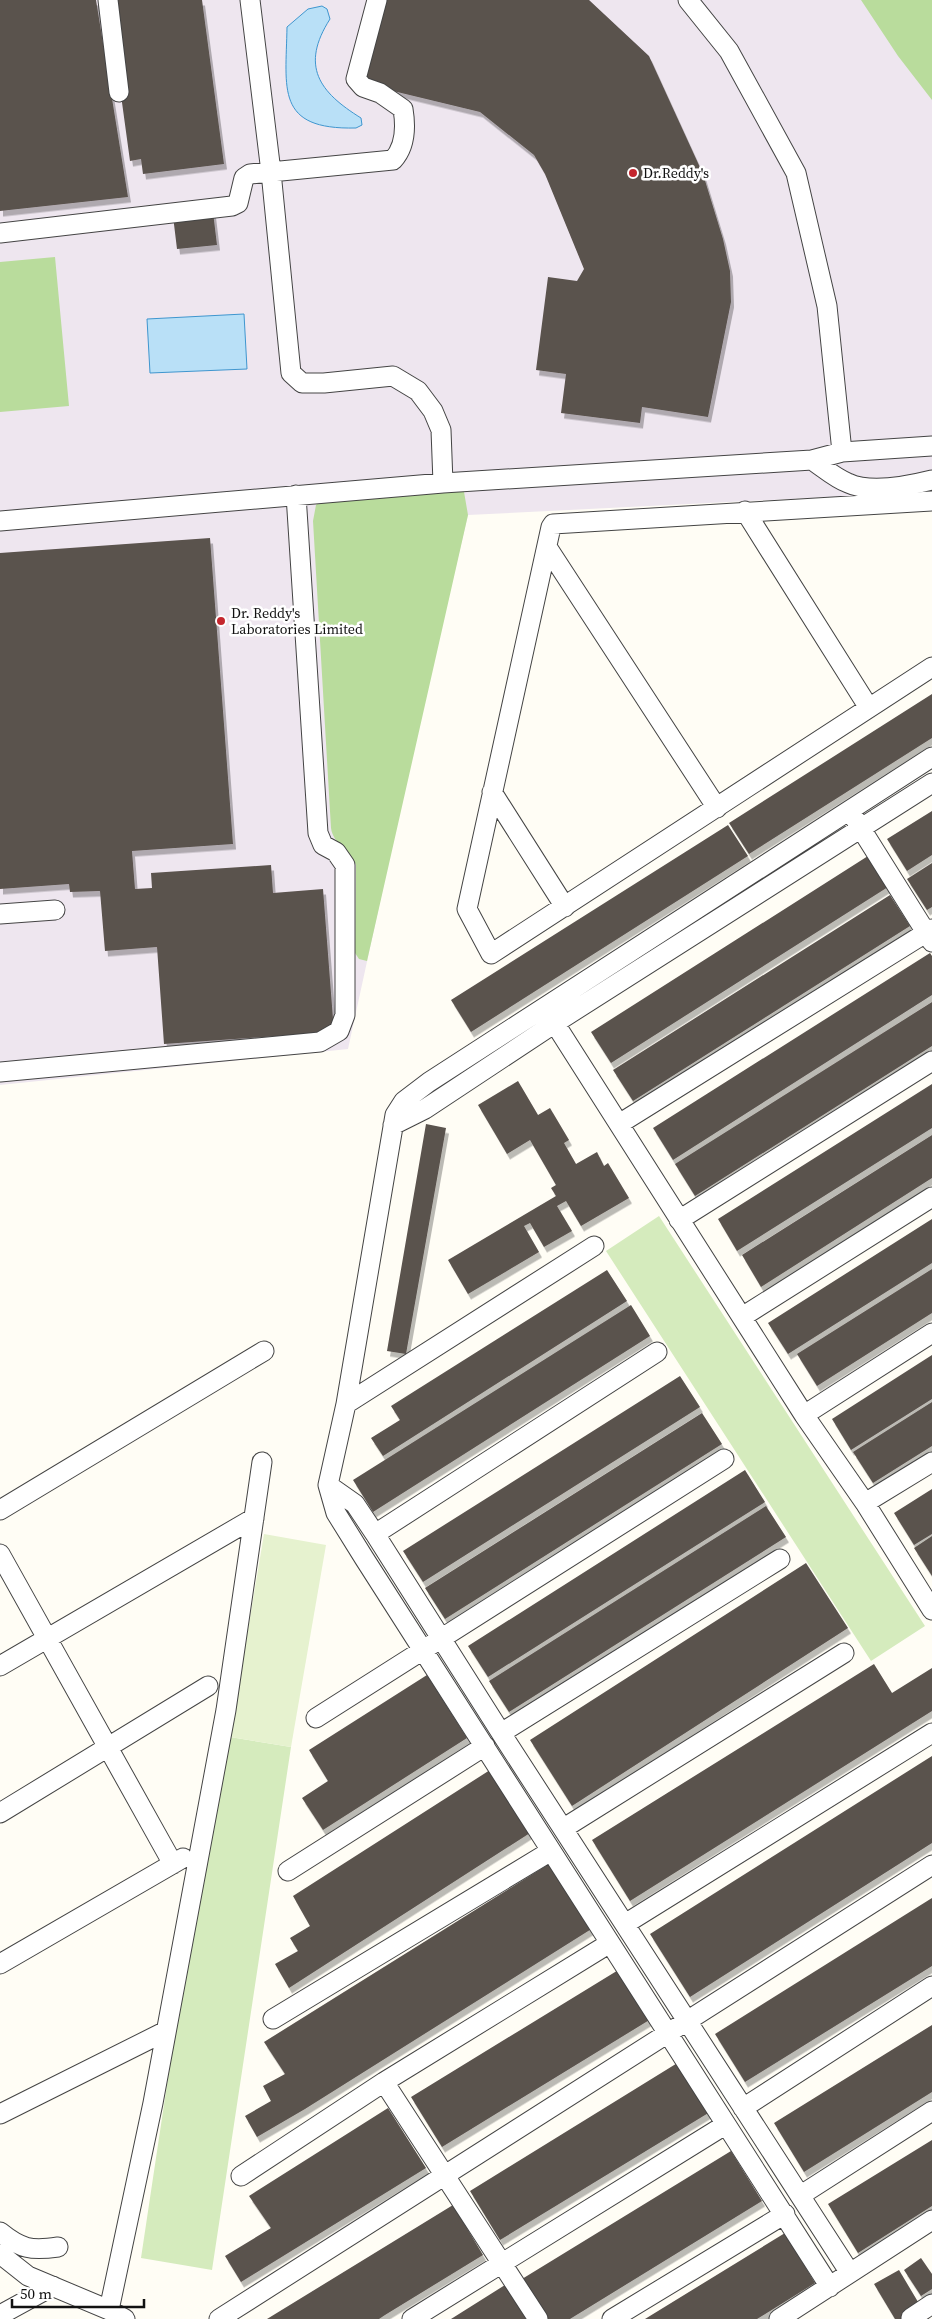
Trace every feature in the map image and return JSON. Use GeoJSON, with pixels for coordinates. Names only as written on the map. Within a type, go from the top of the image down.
{"type":"FeatureCollection","features":[{"type":"Feature","properties":{"kind":"street"},"geometry":{"type":"LineString","coordinates":[[108,0],[119,92]]}},
{"type":"Feature","properties":{"kind":"street"},"geometry":{"type":"LineString","coordinates":[[250,0],[271,172],[287,357],[291,373],[302,383],[324,383],[394,376],[418,391],[433,411],[441,430],[443,483]]}},
{"type":"Feature","properties":{"kind":"street"},"geometry":{"type":"LineString","coordinates":[[0,233],[232,206],[238,203],[244,178],[250,174],[393,160],[399,153],[406,124],[403,109],[380,93],[363,88],[356,80],[377,0]]}},
{"type":"Feature","properties":{"kind":"street"},"geometry":{"type":"LineString","coordinates":[[688,0],[729,51],[753,91],[796,173],[827,306],[842,452]]}},
{"type":"Feature","properties":{"kind":"street"},"geometry":{"type":"LineString","coordinates":[[0,521],[443,483],[812,460],[842,452],[932,446]]}},
{"type":"Feature","properties":{"kind":"street"},"geometry":{"type":"LineString","coordinates":[[812,460],[847,483],[862,488],[898,486],[932,480]]}},
{"type":"Feature","properties":{"kind":"street"},"geometry":{"type":"LineString","coordinates":[[0,1072],[320,1042],[339,1031],[345,1015],[346,865],[336,852],[323,845],[318,833],[296,495]]}},
{"type":"Feature","properties":{"kind":"street"},"geometry":{"type":"LineString","coordinates":[[932,501],[556,523],[550,527],[467,909],[491,954],[932,667]]}},
{"type":"Feature","properties":{"kind":"street"},"geometry":{"type":"LineString","coordinates":[[745,512],[869,708]]}},
{"type":"Feature","properties":{"kind":"street"},"geometry":{"type":"LineString","coordinates":[[547,547],[717,808]]}},
{"type":"Feature","properties":{"kind":"street"},"geometry":{"type":"LineString","coordinates":[[830,2286],[666,2033],[336,1513],[328,1485],[346,1404],[393,1125],[425,1109],[550,1016],[849,809],[932,758]]}},
{"type":"Feature","properties":{"kind":"street"},"geometry":{"type":"LineString","coordinates":[[550,1016],[861,829],[932,783]]}},
{"type":"Feature","properties":{"kind":"street"},"geometry":{"type":"LineString","coordinates":[[492,792],[565,907]]}},
{"type":"Feature","properties":{"kind":"street"},"geometry":{"type":"LineString","coordinates":[[619,1124],[930,935],[849,809]]}},
{"type":"Feature","properties":{"kind":"street"},"geometry":{"type":"LineString","coordinates":[[0,914],[55,910]]}},
{"type":"Feature","properties":{"kind":"street"},"geometry":{"type":"LineString","coordinates":[[550,1016],[804,1415],[865,1503],[929,1601]]}},
{"type":"Feature","properties":{"kind":"street"},"geometry":{"type":"LineString","coordinates":[[679,1220],[932,1060]]}},
{"type":"Feature","properties":{"kind":"street"},"geometry":{"type":"LineString","coordinates":[[742,1317],[932,1197]]}},
{"type":"Feature","properties":{"kind":"street"},"geometry":{"type":"LineString","coordinates":[[346,1404],[594,1246]]}},
{"type":"Feature","properties":{"kind":"street"},"geometry":{"type":"LineString","coordinates":[[804,1415],[932,1333]]}},
{"type":"Feature","properties":{"kind":"street"},"geometry":{"type":"LineString","coordinates":[[0,1510],[264,1351]]}},
{"type":"Feature","properties":{"kind":"street"},"geometry":{"type":"LineString","coordinates":[[375,1534],[657,1352]]}},
{"type":"Feature","properties":{"kind":"street"},"geometry":{"type":"LineString","coordinates":[[316,1718],[724,1459]]}},
{"type":"Feature","properties":{"kind":"street"},"geometry":{"type":"LineString","coordinates":[[108,2310],[153,2103],[226,1710],[262,1462]]}},
{"type":"Feature","properties":{"kind":"street"},"geometry":{"type":"LineString","coordinates":[[865,1503],[932,1462]]}},
{"type":"Feature","properties":{"kind":"street"},"geometry":{"type":"LineString","coordinates":[[328,1485],[355,1504],[375,1534],[501,1733],[850,2273]]}},
{"type":"Feature","properties":{"kind":"street"},"geometry":{"type":"LineString","coordinates":[[0,1666],[254,1518]]}},
{"type":"Feature","properties":{"kind":"street"},"geometry":{"type":"LineString","coordinates":[[0,1554],[172,1864]]}},
{"type":"Feature","properties":{"kind":"street"},"geometry":{"type":"LineString","coordinates":[[501,1733],[780,1558]]}},
{"type":"Feature","properties":{"kind":"street"},"geometry":{"type":"LineString","coordinates":[[564,1828],[844,1653]]}},
{"type":"Feature","properties":{"kind":"street"},"geometry":{"type":"LineString","coordinates":[[0,1813],[208,1686]]}},
{"type":"Feature","properties":{"kind":"street"},"geometry":{"type":"LineString","coordinates":[[625,1924],[932,1733]]}},
{"type":"Feature","properties":{"kind":"street"},"geometry":{"type":"LineString","coordinates":[[288,1870],[485,1746]]}},
{"type":"Feature","properties":{"kind":"street"},"geometry":{"type":"LineString","coordinates":[[0,1964],[200,1848]]}},
{"type":"Feature","properties":{"kind":"street"},"geometry":{"type":"LineString","coordinates":[[273,2019],[550,1851]]}},
{"type":"Feature","properties":{"kind":"street"},"geometry":{"type":"LineString","coordinates":[[219,2319],[443,2174],[688,2021],[932,1865]]}},
{"type":"Feature","properties":{"kind":"street"},"geometry":{"type":"LineString","coordinates":[[241,2176],[384,2082],[610,1944]]}},
{"type":"Feature","properties":{"kind":"street"},"geometry":{"type":"LineString","coordinates":[[743,2108],[932,1986]]}},
{"type":"Feature","properties":{"kind":"street"},"geometry":{"type":"LineString","coordinates":[[0,2114],[166,2032]]}},
{"type":"Feature","properties":{"kind":"street"},"geometry":{"type":"LineString","coordinates":[[384,2082],[538,2319]]}},
{"type":"Feature","properties":{"kind":"street"},"geometry":{"type":"LineString","coordinates":[[801,2195],[932,2111]]}},
{"type":"Feature","properties":{"kind":"street"},"geometry":{"type":"LineString","coordinates":[[412,2319],[725,2125]]}},
{"type":"Feature","properties":{"kind":"street"},"geometry":{"type":"LineString","coordinates":[[612,2319],[785,2214]]}},
{"type":"Feature","properties":{"kind":"street"},"geometry":{"type":"LineString","coordinates":[[778,2319],[932,2220]]}},
{"type":"Feature","properties":{"kind":"street"},"geometry":{"type":"LineString","coordinates":[[0,2232],[14,2243],[34,2251],[58,2246]]}},
{"type":"Feature","properties":{"kind":"street"},"geometry":{"type":"LineString","coordinates":[[0,2254],[28,2276],[125,2319]]}},
{"type":"Feature","properties":{"kind":"street"},"geometry":{"type":"LineString","coordinates":[[0,2315],[53,2286]]}},
{"type":"Feature","properties":{"kind":"street"},"geometry":{"type":"LineString","coordinates":[[910,2318],[932,2304]]}},
{"type":"Feature","properties":{"kind":"shaded area","name":"Dr. Reddy's Laboratories Limited"},"geometry":{"type":"Polygon","coordinates":[[[0,0],[932,0],[932,492],[468,515],[418,727],[348,1049],[0,1085],[0,0]]]}},
{"type":"Feature","properties":{"kind":"green space"},"geometry":{"type":"Polygon","coordinates":[[[861,0],[932,0],[932,100],[898,56],[861,0]]]}},
{"type":"Feature","properties":{"kind":"green space"},"geometry":{"type":"Polygon","coordinates":[[[55,257],[69,406],[0,412],[0,262],[55,257]]]}},
{"type":"Feature","properties":{"kind":"green space"},"geometry":{"type":"Polygon","coordinates":[[[463,486],[468,515],[367,961],[359,959],[355,953],[356,865],[350,855],[338,843],[332,834],[331,828],[313,521],[316,505],[321,500],[463,486]]]}},
{"type":"Feature","properties":{"kind":"green space"},"geometry":{"type":"Polygon","coordinates":[[[659,1216],[925,1626],[871,1661],[606,1251],[659,1216]]]}},
{"type":"Feature","properties":{"kind":"green space"},"geometry":{"type":"Polygon","coordinates":[[[264,1534],[326,1545],[291,1747],[230,1737],[264,1534]]]}},
{"type":"Feature","properties":{"kind":"green space"},"geometry":{"type":"Polygon","coordinates":[[[230,1737],[291,1747],[212,2270],[141,2258],[177,2018],[230,1737]]]}},
{"type":"Feature","properties":{"kind":"water"},"geometry":{"type":"Polygon","coordinates":[[[322,6],[327,9],[330,19],[316,51],[318,76],[334,98],[361,118],[362,125],[356,128],[330,127],[311,122],[298,113],[291,102],[287,87],[286,69],[287,27],[308,9],[322,6]]]}},
{"type":"Feature","properties":{"kind":"water"},"geometry":{"type":"Polygon","coordinates":[[[244,314],[247,369],[150,373],[147,319],[244,314]]]}},
{"type":"Feature","properties":{"kind":"building"},"geometry":{"type":"Polygon","coordinates":[[[0,0],[96,0],[128,197],[0,211],[0,0]]]}},
{"type":"Feature","properties":{"kind":"building"},"geometry":{"type":"Polygon","coordinates":[[[108,0],[202,0],[224,164],[143,174],[141,159],[130,161],[108,0]]]}},
{"type":"Feature","properties":{"kind":"building"},"geometry":{"type":"Polygon","coordinates":[[[384,0],[589,0],[649,56],[703,174],[723,239],[730,271],[731,302],[708,417],[642,407],[640,423],[561,413],[566,374],[536,370],[548,277],[577,281],[584,269],[545,174],[534,155],[480,112],[360,83],[384,0]]]}},
{"type":"Feature","properties":{"kind":"building"},"geometry":{"type":"Polygon","coordinates":[[[213,212],[217,245],[177,249],[173,216],[213,212]]]}},
{"type":"Feature","properties":{"kind":"building"},"geometry":{"type":"Polygon","coordinates":[[[210,538],[233,844],[132,851],[135,889],[152,888],[151,873],[271,865],[273,893],[323,889],[334,1032],[164,1044],[157,947],[105,951],[100,891],[70,892],[69,884],[0,889],[0,553],[210,538]]]}},
{"type":"Feature","properties":{"kind":"building"},"geometry":{"type":"Polygon","coordinates":[[[932,694],[932,738],[749,854],[729,823],[932,694]]]}},
{"type":"Feature","properties":{"kind":"building"},"geometry":{"type":"Polygon","coordinates":[[[932,811],[932,855],[907,871],[887,839],[932,811]]]}},
{"type":"Feature","properties":{"kind":"building"},"geometry":{"type":"Polygon","coordinates":[[[728,825],[748,856],[471,1032],[451,1000],[728,825]]]}},
{"type":"Feature","properties":{"kind":"building"},"geometry":{"type":"Polygon","coordinates":[[[868,856],[888,887],[611,1063],[591,1032],[868,856]]]}},
{"type":"Feature","properties":{"kind":"building"},"geometry":{"type":"Polygon","coordinates":[[[932,863],[932,907],[927,910],[907,879],[932,863]]]}},
{"type":"Feature","properties":{"kind":"building"},"geometry":{"type":"Polygon","coordinates":[[[890,895],[910,926],[633,1101],[613,1070],[890,895]]]}},
{"type":"Feature","properties":{"kind":"building"},"geometry":{"type":"Polygon","coordinates":[[[930,953],[932,956],[932,995],[673,1160],[653,1128],[930,953]]]}},
{"type":"Feature","properties":{"kind":"building"},"geometry":{"type":"Polygon","coordinates":[[[932,1002],[932,1046],[695,1196],[675,1164],[932,1002]]]}},
{"type":"Feature","properties":{"kind":"building"},"geometry":{"type":"Polygon","coordinates":[[[518,1081],[538,1115],[550,1108],[569,1140],[564,1143],[576,1164],[597,1152],[604,1166],[608,1163],[629,1198],[581,1226],[566,1201],[557,1206],[572,1231],[544,1247],[530,1223],[524,1226],[539,1252],[468,1294],[448,1260],[556,1196],[551,1188],[556,1185],[530,1140],[507,1154],[478,1105],[518,1081]]]}},
{"type":"Feature","properties":{"kind":"building"},"geometry":{"type":"Polygon","coordinates":[[[932,1084],[932,1128],[737,1251],[718,1219],[932,1084]]]}},
{"type":"Feature","properties":{"kind":"building"},"geometry":{"type":"Polygon","coordinates":[[[426,1124],[446,1128],[406,1354],[387,1351],[426,1124]]]}},
{"type":"Feature","properties":{"kind":"building"},"geometry":{"type":"Polygon","coordinates":[[[932,1135],[932,1178],[761,1287],[742,1255],[932,1135]]]}},
{"type":"Feature","properties":{"kind":"building"},"geometry":{"type":"Polygon","coordinates":[[[932,1219],[932,1263],[788,1354],[768,1323],[932,1219]]]}},
{"type":"Feature","properties":{"kind":"building"},"geometry":{"type":"Polygon","coordinates":[[[932,1269],[932,1313],[817,1386],[797,1354],[932,1269]]]}},
{"type":"Feature","properties":{"kind":"building"},"geometry":{"type":"Polygon","coordinates":[[[607,1270],[627,1301],[383,1456],[371,1438],[400,1420],[391,1406],[607,1270]]]}},
{"type":"Feature","properties":{"kind":"building"},"geometry":{"type":"Polygon","coordinates":[[[631,1305],[650,1336],[373,1512],[353,1480],[631,1305]]]}},
{"type":"Feature","properties":{"kind":"building"},"geometry":{"type":"Polygon","coordinates":[[[932,1355],[932,1399],[851,1450],[832,1419],[932,1355]]]}},
{"type":"Feature","properties":{"kind":"building"},"geometry":{"type":"Polygon","coordinates":[[[680,1376],[700,1407],[423,1582],[403,1551],[680,1376]]]}},
{"type":"Feature","properties":{"kind":"building"},"geometry":{"type":"Polygon","coordinates":[[[932,1402],[932,1446],[873,1483],[853,1452],[932,1402]]]}},
{"type":"Feature","properties":{"kind":"building"},"geometry":{"type":"Polygon","coordinates":[[[702,1413],[722,1444],[445,1619],[425,1588],[702,1413]]]}},
{"type":"Feature","properties":{"kind":"building"},"geometry":{"type":"Polygon","coordinates":[[[745,1470],[765,1502],[488,1677],[468,1646],[745,1470]]]}},
{"type":"Feature","properties":{"kind":"building"},"geometry":{"type":"Polygon","coordinates":[[[932,1489],[932,1534],[914,1545],[894,1513],[932,1489]]]}},
{"type":"Feature","properties":{"kind":"building"},"geometry":{"type":"Polygon","coordinates":[[[766,1506],[786,1537],[509,1712],[489,1681],[766,1506]]]}},
{"type":"Feature","properties":{"kind":"building"},"geometry":{"type":"Polygon","coordinates":[[[932,1536],[932,1576],[914,1548],[932,1536]]]}},
{"type":"Feature","properties":{"kind":"building"},"geometry":{"type":"Polygon","coordinates":[[[806,1563],[848,1628],[572,1806],[530,1740],[806,1563]]]}},
{"type":"Feature","properties":{"kind":"building"},"geometry":{"type":"Polygon","coordinates":[[[874,1664],[892,1693],[932,1668],[932,1711],[630,1901],[592,1840],[874,1664]]]}},
{"type":"Feature","properties":{"kind":"building"},"geometry":{"type":"Polygon","coordinates":[[[427,1675],[467,1738],[323,1830],[302,1798],[328,1781],[309,1750],[427,1675]]]}},
{"type":"Feature","properties":{"kind":"building"},"geometry":{"type":"Polygon","coordinates":[[[932,1756],[932,1843],[690,1997],[650,1934],[932,1756]]]}},
{"type":"Feature","properties":{"kind":"building"},"geometry":{"type":"Polygon","coordinates":[[[490,1770],[530,1833],[289,1988],[275,1964],[298,1951],[290,1938],[310,1926],[293,1896],[490,1770]]]}},
{"type":"Feature","properties":{"kind":"building"},"geometry":{"type":"Polygon","coordinates":[[[552,1862],[593,1928],[305,2109],[257,2137],[245,2116],[271,2101],[263,2086],[285,2074],[264,2042],[552,1862]]]}},
{"type":"Feature","properties":{"kind":"building"},"geometry":{"type":"Polygon","coordinates":[[[932,1898],[932,1966],[745,2082],[715,2034],[932,1898]]]}},
{"type":"Feature","properties":{"kind":"building"},"geometry":{"type":"Polygon","coordinates":[[[620,1969],[651,2019],[442,2147],[411,2097],[620,1969]]]}},
{"type":"Feature","properties":{"kind":"building"},"geometry":{"type":"Polygon","coordinates":[[[932,2025],[932,2092],[804,2172],[774,2123],[932,2025]]]}},
{"type":"Feature","properties":{"kind":"building"},"geometry":{"type":"Polygon","coordinates":[[[679,2062],[710,2112],[500,2240],[470,2191],[679,2062]]]}},
{"type":"Feature","properties":{"kind":"building"},"geometry":{"type":"Polygon","coordinates":[[[388,2108],[426,2168],[241,2282],[225,2256],[271,2228],[249,2196],[388,2108]]]}},
{"type":"Feature","properties":{"kind":"building"},"geometry":{"type":"Polygon","coordinates":[[[932,2140],[932,2206],[858,2253],[828,2204],[932,2140]]]}},
{"type":"Feature","properties":{"kind":"building"},"geometry":{"type":"Polygon","coordinates":[[[731,2151],[762,2201],[570,2319],[547,2319],[522,2279],[731,2151]]]}},
{"type":"Feature","properties":{"kind":"building"},"geometry":{"type":"Polygon","coordinates":[[[453,2205],[483,2255],[379,2319],[267,2319],[453,2205]]]}},
{"type":"Feature","properties":{"kind":"building"},"geometry":{"type":"Polygon","coordinates":[[[785,2233],[815,2283],[757,2319],[645,2319],[785,2233]]]}},
{"type":"Feature","properties":{"kind":"building"},"geometry":{"type":"Polygon","coordinates":[[[921,2258],[932,2274],[932,2289],[921,2296],[904,2270],[921,2258]]]}},
{"type":"Feature","properties":{"kind":"building"},"geometry":{"type":"Polygon","coordinates":[[[899,2270],[921,2307],[901,2319],[895,2319],[874,2284],[899,2270]]]}},
{"type":"Feature","properties":{"kind":"building"},"geometry":{"type":"Polygon","coordinates":[[[505,2285],[526,2319],[451,2319],[505,2285]]]}},
{"type":"Feature","properties":{"kind":"place","name":"Dr.Reddy's"},"geometry":{"type":"Point","coordinates":[633,173]}},
{"type":"Feature","properties":{"kind":"place","name":"Dr. Reddy's Laboratories Limited"},"geometry":{"type":"Point","coordinates":[221,621]}}]}
